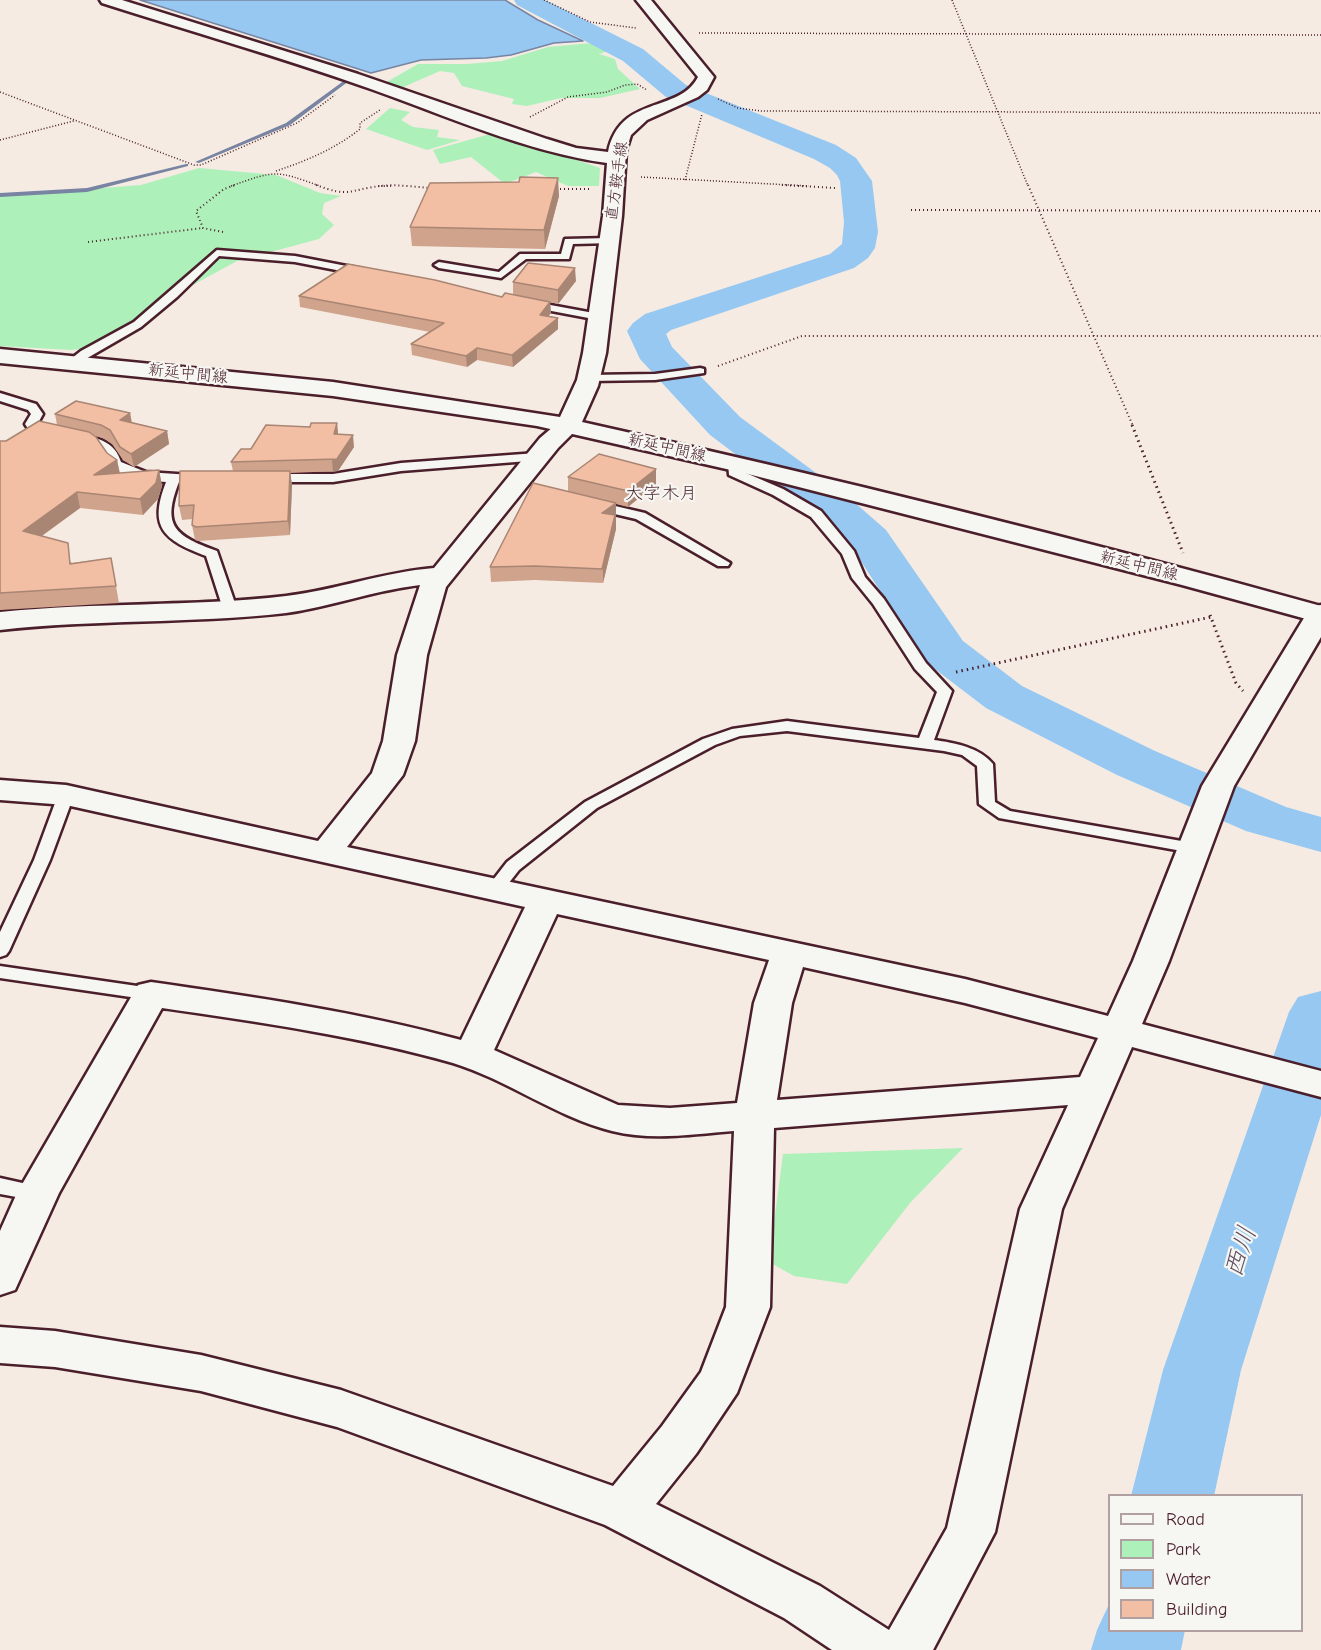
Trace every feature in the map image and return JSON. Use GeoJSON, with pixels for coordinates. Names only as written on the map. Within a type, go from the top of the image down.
{"type":"FeatureCollection","features":[{"type":"Feature","properties":{"kind":"street"},"geometry":{"type":"LineString","coordinates":[[107,0],[362,80],[574,153],[616,175]]}},
{"type":"Feature","properties":{"kind":"street"},"geometry":{"type":"LineString","coordinates":[[642,0],[706,77],[704,83],[696,91]]}},
{"type":"Feature","properties":{"kind":"street","name":"直方鞍手線"},"geometry":{"type":"LineString","coordinates":[[568,426],[589,378],[623,135],[633,122],[696,91]]}},
{"type":"Feature","properties":{"kind":"street","name":"新延中間線"},"geometry":{"type":"LineString","coordinates":[[0,356],[333,389],[526,417],[740,464],[1321,614]]}},
{"type":"Feature","properties":{"kind":"street"},"geometry":{"type":"LineString","coordinates":[[327,852],[387,775],[399,741],[412,655],[433,586],[520,487],[537,457],[568,426]]}},
{"type":"Feature","properties":{"kind":"street"},"geometry":{"type":"LineString","coordinates":[[0,621],[61,614],[189,612],[288,604],[411,578],[441,575]]}},
{"type":"Feature","properties":{"kind":"street"},"geometry":{"type":"LineString","coordinates":[[906,1650],[971,1532],[1041,1209],[1096,1089],[1133,1034],[1151,961],[1192,848],[1218,786],[1321,614]]}},
{"type":"Feature","properties":{"kind":"street"},"geometry":{"type":"LineString","coordinates":[[0,790],[66,795],[965,991],[1321,1084]]}},
{"type":"Feature","properties":{"kind":"street"},"geometry":{"type":"LineString","coordinates":[[472,1056],[546,900]]}},
{"type":"Feature","properties":{"kind":"street"},"geometry":{"type":"LineString","coordinates":[[622,1510],[680,1440],[722,1380],[748,1307],[755,1114],[773,1003],[789,954]]}},
{"type":"Feature","properties":{"kind":"street"},"geometry":{"type":"LineString","coordinates":[[0,1278],[9,1254],[19,1189],[151,994],[329,1022],[414,1039],[472,1056],[603,1114],[629,1120],[670,1122],[1096,1089]]}},
{"type":"Feature","properties":{"kind":"street"},"geometry":{"type":"LineString","coordinates":[[0,1345],[55,1349],[201,1373],[341,1409],[622,1510],[802,1602],[876,1650]]}},
{"type":"Feature","properties":{"kind":"lane"},"geometry":{"type":"LineString","coordinates":[[440,265],[501,275],[524,256],[565,256],[569,241],[609,241]]}},
{"type":"Feature","properties":{"kind":"lane"},"geometry":{"type":"LineString","coordinates":[[73,362],[82,354],[125,333],[181,288],[217,253],[295,259],[375,275]]}},
{"type":"Feature","properties":{"kind":"lane"},"geometry":{"type":"LineString","coordinates":[[521,302],[599,317]]}},
{"type":"Feature","properties":{"kind":"lane"},"geometry":{"type":"LineString","coordinates":[[589,378],[655,376],[700,371]]}},
{"type":"Feature","properties":{"kind":"lane"},"geometry":{"type":"LineString","coordinates":[[0,397],[32,407],[37,414],[31,423],[44,432],[101,443],[113,453],[115,464],[126,472],[174,478],[214,479]]}},
{"type":"Feature","properties":{"kind":"lane"},"geometry":{"type":"LineString","coordinates":[[254,479],[333,478],[401,467],[537,457]]}},
{"type":"Feature","properties":{"kind":"lane"},"geometry":{"type":"LineString","coordinates":[[740,464],[733,472],[778,492],[816,514],[834,533],[849,554],[859,578],[879,602],[920,666],[945,691],[925,743]]}},
{"type":"Feature","properties":{"kind":"lane"},"geometry":{"type":"LineString","coordinates":[[174,478],[164,501],[162,520],[171,534],[190,546],[212,554],[230,609]]}},
{"type":"Feature","properties":{"kind":"lane"},"geometry":{"type":"LineString","coordinates":[[581,502],[640,516],[723,562]]}},
{"type":"Feature","properties":{"kind":"lane"},"geometry":{"type":"LineString","coordinates":[[495,889],[513,866],[591,805],[718,739],[737,732],[787,726],[925,743],[969,752],[985,764],[987,804],[1005,815],[1192,848]]}},
{"type":"Feature","properties":{"kind":"lane"},"geometry":{"type":"LineString","coordinates":[[0,951],[42,860],[66,795]]}},
{"type":"Feature","properties":{"kind":"lane"},"geometry":{"type":"LineString","coordinates":[[0,972],[151,994]]}},
{"type":"Feature","properties":{"kind":"path"},"geometry":{"type":"LineString","coordinates":[[544,0],[590,22],[631,28],[669,30],[1321,35]]}},
{"type":"Feature","properties":{"kind":"path"},"geometry":{"type":"LineString","coordinates":[[952,0],[1038,210],[1095,336],[1184,556]]}},
{"type":"Feature","properties":{"kind":"path"},"geometry":{"type":"LineString","coordinates":[[0,92],[170,157],[201,165],[297,123],[345,87],[362,80]]}},
{"type":"Feature","properties":{"kind":"path"},"geometry":{"type":"LineString","coordinates":[[502,129],[568,97],[607,92],[625,85],[637,84],[672,102],[702,112],[685,180]]}},
{"type":"Feature","properties":{"kind":"path"},"geometry":{"type":"LineString","coordinates":[[696,91],[747,111],[1321,113]]}},
{"type":"Feature","properties":{"kind":"path"},"geometry":{"type":"LineString","coordinates":[[203,228],[196,211],[224,189],[309,159],[351,137],[360,129],[360,123],[383,108],[416,99]]}},
{"type":"Feature","properties":{"kind":"path"},"geometry":{"type":"LineString","coordinates":[[0,140],[75,121]]}},
{"type":"Feature","properties":{"kind":"path"},"geometry":{"type":"LineString","coordinates":[[269,173],[284,173],[338,193],[353,193],[380,186],[431,188]]}},
{"type":"Feature","properties":{"kind":"path"},"geometry":{"type":"LineString","coordinates":[[548,189],[616,175],[836,188]]}},
{"type":"Feature","properties":{"kind":"path"},"geometry":{"type":"LineString","coordinates":[[911,210],[1321,211]]}},
{"type":"Feature","properties":{"kind":"path"},"geometry":{"type":"LineString","coordinates":[[88,242],[203,228],[228,234],[229,245],[217,253]]}},
{"type":"Feature","properties":{"kind":"path"},"geometry":{"type":"LineString","coordinates":[[700,371],[802,336],[1321,336]]}},
{"type":"Feature","properties":{"kind":"path"},"geometry":{"type":"LineString","coordinates":[[1208,609],[1236,683],[1261,715]]}},
{"type":"Feature","properties":{"kind":"path"},"geometry":{"type":"LineString","coordinates":[[932,677],[1211,617]]}},
{"type":"Feature","properties":{"kind":"green space"},"geometry":{"type":"Polygon","coordinates":[[[592,43],[608,51],[599,54],[615,59],[618,69],[640,89],[600,98],[561,98],[527,106],[512,104],[514,99],[462,86],[454,73],[440,71],[401,88],[385,83],[418,64],[502,61],[548,47],[592,43]]]}},
{"type":"Feature","properties":{"kind":"green space"},"geometry":{"type":"Polygon","coordinates":[[[390,108],[410,112],[401,120],[413,127],[439,130],[437,137],[460,140],[427,150],[366,129],[390,108]]]}},
{"type":"Feature","properties":{"kind":"green space"},"geometry":{"type":"Polygon","coordinates":[[[497,132],[600,168],[599,186],[568,186],[536,172],[505,184],[471,157],[440,164],[433,150],[497,132]]]}},
{"type":"Feature","properties":{"kind":"green space"},"geometry":{"type":"Polygon","coordinates":[[[199,168],[276,175],[320,193],[341,196],[324,203],[322,214],[334,225],[319,239],[237,261],[191,286],[146,326],[128,337],[103,346],[72,350],[0,346],[0,196],[141,185],[199,168]]]}},
{"type":"Feature","properties":{"kind":"green space"},"geometry":{"type":"Polygon","coordinates":[[[963,1148],[910,1203],[847,1284],[794,1276],[769,1262],[783,1154],[963,1148]]]}},
{"type":"Feature","properties":{"kind":"water"},"geometry":{"type":"Polygon","coordinates":[[[140,0],[505,0],[538,20],[583,41],[554,43],[511,55],[486,58],[421,60],[371,73],[140,0]]]}},
{"type":"Feature","properties":{"kind":"building"},"geometry":{"type":"Polygon","coordinates":[[[520,177],[558,178],[544,230],[410,227],[430,183],[519,182],[520,177]]]}},
{"type":"Feature","properties":{"kind":"building"},"geometry":{"type":"Polygon","coordinates":[[[528,263],[575,268],[558,290],[513,282],[528,263]]]}},
{"type":"Feature","properties":{"kind":"building"},"geometry":{"type":"Polygon","coordinates":[[[348,264],[435,280],[502,297],[505,293],[550,302],[540,315],[558,318],[512,355],[477,348],[466,356],[411,344],[444,323],[299,296],[348,264]]]}},
{"type":"Feature","properties":{"kind":"building"},"geometry":{"type":"Polygon","coordinates":[[[76,401],[130,413],[120,420],[167,431],[131,454],[120,447],[110,430],[101,425],[55,414],[76,401]]]}},
{"type":"Feature","properties":{"kind":"building"},"geometry":{"type":"Polygon","coordinates":[[[39,421],[89,432],[96,437],[107,453],[117,460],[94,475],[159,470],[156,483],[140,499],[77,492],[23,531],[68,543],[70,564],[111,558],[116,586],[0,593],[0,441],[6,441],[39,421]]]}},
{"type":"Feature","properties":{"kind":"building"},"geometry":{"type":"Polygon","coordinates":[[[311,423],[337,423],[334,434],[353,435],[337,459],[231,462],[241,449],[251,449],[266,425],[310,427],[311,423]]]}},
{"type":"Feature","properties":{"kind":"building"},"geometry":{"type":"Polygon","coordinates":[[[599,454],[656,469],[628,491],[568,477],[599,454]]]}},
{"type":"Feature","properties":{"kind":"building"},"geometry":{"type":"Polygon","coordinates":[[[180,471],[290,471],[288,521],[196,527],[192,525],[194,505],[179,506],[180,471]]]}},
{"type":"Feature","properties":{"kind":"building"},"geometry":{"type":"Polygon","coordinates":[[[533,483],[616,503],[602,513],[615,515],[602,569],[535,566],[490,567],[533,483]]]}},
{"type":"Feature","properties":{"kind":"waterway"},"geometry":{"type":"LineString","coordinates":[[526,0],[633,55],[676,91],[825,152],[845,165],[854,176],[860,200],[860,240],[856,250],[842,261],[658,322],[646,331],[654,351],[725,426],[830,504],[870,540],[945,652],[1004,697],[1136,763],[1266,819],[1321,835]]}},
{"type":"Feature","properties":{"kind":"waterway"},"geometry":{"type":"LineString","coordinates":[[197,162],[288,124],[347,81]]}},
{"type":"Feature","properties":{"kind":"waterway"},"geometry":{"type":"LineString","coordinates":[[0,195],[87,190],[186,165]]}},
{"type":"Feature","properties":{"kind":"waterway","name":"西川"},"geometry":{"type":"LineString","coordinates":[[1172,1494],[1202,1370],[1321,1012]]}},
{"type":"Feature","properties":{"kind":"waterway","name":"西川"},"geometry":{"type":"LineString","coordinates":[[1136,1650],[1140,1632]]}},
{"type":"Feature","properties":{"kind":"district","name":"大字木月"},"geometry":{"type":"Point","coordinates":[661,494]}}]}
